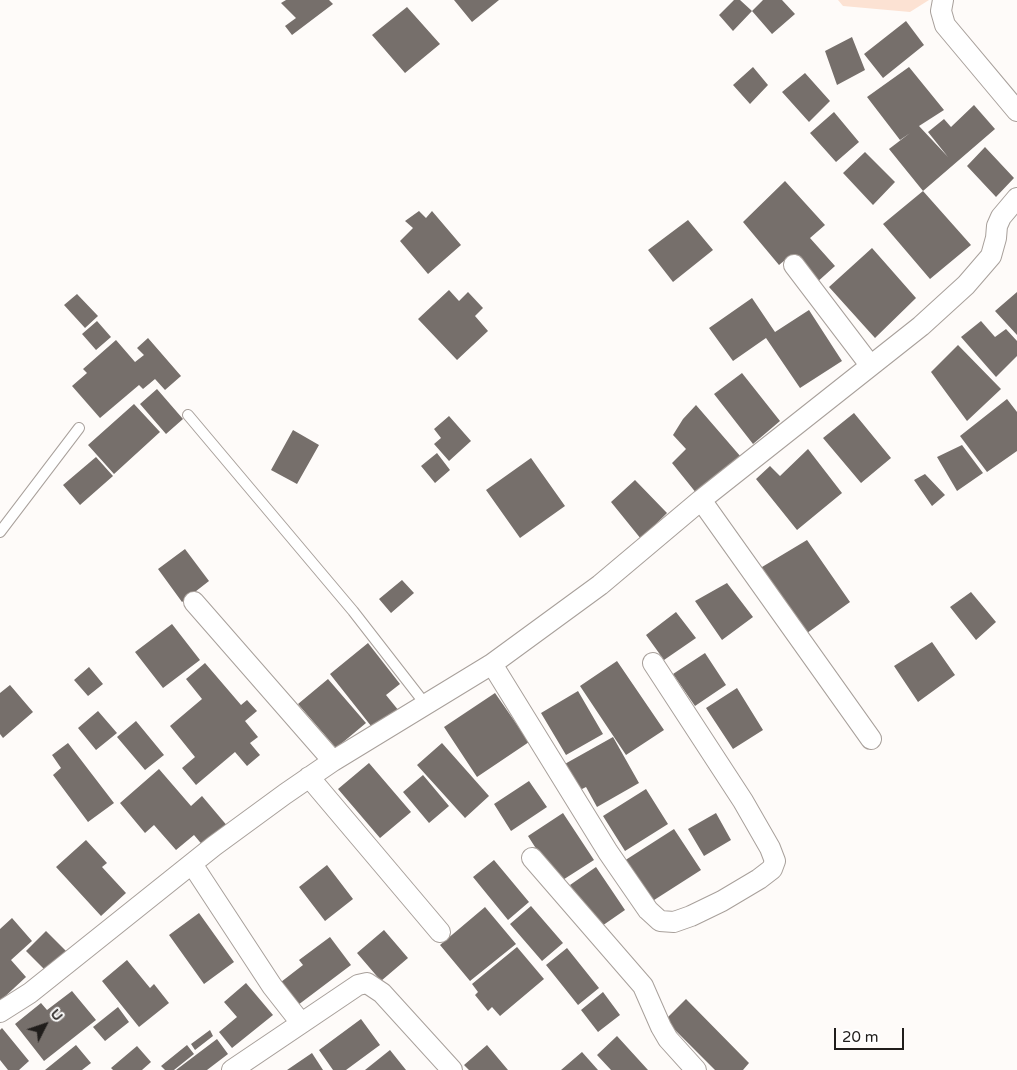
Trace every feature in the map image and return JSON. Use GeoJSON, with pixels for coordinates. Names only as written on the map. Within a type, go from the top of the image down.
{"type":"FeatureCollection","features":[{"type":"Feature","properties":{"kind":"street"},"geometry":{"type":"LineString","coordinates":[[943,0],[941,11],[945,25],[1017,111]]}},
{"type":"Feature","properties":{"kind":"street"},"geometry":{"type":"LineString","coordinates":[[0,1012],[30,993],[234,831],[309,777],[492,664],[600,585],[701,500],[921,326],[980,270],[991,256],[997,226],[1001,217],[1017,198]]}},
{"type":"Feature","properties":{"kind":"street"},"geometry":{"type":"LineString","coordinates":[[794,265],[870,365]]}},
{"type":"Feature","properties":{"kind":"street"},"geometry":{"type":"LineString","coordinates":[[701,500],[871,740]]}},
{"type":"Feature","properties":{"kind":"street"},"geometry":{"type":"LineString","coordinates":[[194,602],[334,761]]}},
{"type":"Feature","properties":{"kind":"street"},"geometry":{"type":"LineString","coordinates":[[492,664],[608,852],[648,910],[660,920],[674,922],[692,916],[722,901],[759,879],[772,869],[775,861],[770,848],[743,801],[653,663]]}},
{"type":"Feature","properties":{"kind":"street"},"geometry":{"type":"LineString","coordinates":[[309,777],[440,932]]}},
{"type":"Feature","properties":{"kind":"street"},"geometry":{"type":"LineString","coordinates":[[532,858],[643,986],[668,1039],[696,1070]]}},
{"type":"Feature","properties":{"kind":"street"},"geometry":{"type":"LineString","coordinates":[[192,864],[262,971],[300,1024]]}},
{"type":"Feature","properties":{"kind":"street"},"geometry":{"type":"LineString","coordinates":[[232,1070],[358,985],[367,983],[382,993],[452,1070]]}},
{"type":"Feature","properties":{"kind":"lane"},"geometry":{"type":"LineString","coordinates":[[188,415],[353,611],[426,705]]}},
{"type":"Feature","properties":{"kind":"lane"},"geometry":{"type":"LineString","coordinates":[[0,532],[79,428]]}},
{"type":"Feature","properties":{"kind":"shaded area"},"geometry":{"type":"Polygon","coordinates":[[[838,0],[929,0],[910,12],[843,6],[838,0]]]}},
{"type":"Feature","properties":{"kind":"building"},"geometry":{"type":"Polygon","coordinates":[[[286,0],[329,0],[333,4],[292,35],[285,26],[296,18],[281,3],[286,0]]]}},
{"type":"Feature","properties":{"kind":"building"},"geometry":{"type":"Polygon","coordinates":[[[454,0],[499,0],[472,22],[454,0]]]}},
{"type":"Feature","properties":{"kind":"building"},"geometry":{"type":"Polygon","coordinates":[[[734,0],[740,0],[752,11],[733,31],[719,15],[734,0]]]}},
{"type":"Feature","properties":{"kind":"building"},"geometry":{"type":"Polygon","coordinates":[[[763,0],[782,0],[795,14],[772,34],[752,11],[763,0]]]}},
{"type":"Feature","properties":{"kind":"building"},"geometry":{"type":"Polygon","coordinates":[[[407,7],[440,44],[405,73],[372,35],[407,7]]]}},
{"type":"Feature","properties":{"kind":"building"},"geometry":{"type":"Polygon","coordinates":[[[906,21],[924,45],[883,78],[864,54],[906,21]]]}},
{"type":"Feature","properties":{"kind":"building"},"geometry":{"type":"Polygon","coordinates":[[[852,37],[865,70],[837,85],[825,51],[852,37]]]}},
{"type":"Feature","properties":{"kind":"building"},"geometry":{"type":"Polygon","coordinates":[[[753,67],[768,85],[750,104],[733,85],[753,67]]]}},
{"type":"Feature","properties":{"kind":"building"},"geometry":{"type":"Polygon","coordinates":[[[909,67],[944,110],[919,126],[948,157],[928,132],[944,119],[951,127],[974,105],[995,129],[923,191],[889,149],[910,133],[900,140],[867,97],[909,67]]]}},
{"type":"Feature","properties":{"kind":"building"},"geometry":{"type":"Polygon","coordinates":[[[805,73],[830,101],[809,122],[782,92],[805,73]]]}},
{"type":"Feature","properties":{"kind":"building"},"geometry":{"type":"Polygon","coordinates":[[[834,112],[859,142],[836,162],[810,133],[834,112]]]}},
{"type":"Feature","properties":{"kind":"building"},"geometry":{"type":"Polygon","coordinates":[[[985,147],[1014,178],[996,197],[967,166],[985,147]]]}},
{"type":"Feature","properties":{"kind":"building"},"geometry":{"type":"Polygon","coordinates":[[[865,152],[895,182],[873,205],[843,173],[865,152]]]}},
{"type":"Feature","properties":{"kind":"building"},"geometry":{"type":"Polygon","coordinates":[[[785,181],[825,225],[810,238],[835,266],[815,284],[791,255],[779,265],[743,222],[785,181]]]}},
{"type":"Feature","properties":{"kind":"building"},"geometry":{"type":"Polygon","coordinates":[[[923,191],[971,245],[930,279],[883,224],[923,191]]]}},
{"type":"Feature","properties":{"kind":"building"},"geometry":{"type":"Polygon","coordinates":[[[419,211],[426,218],[432,211],[461,245],[428,274],[400,241],[413,228],[405,221],[419,211]]]}},
{"type":"Feature","properties":{"kind":"building"},"geometry":{"type":"Polygon","coordinates":[[[688,220],[713,250],[673,282],[648,250],[688,220]]]}},
{"type":"Feature","properties":{"kind":"building"},"geometry":{"type":"Polygon","coordinates":[[[872,248],[916,298],[875,338],[829,287],[872,248]]]}},
{"type":"Feature","properties":{"kind":"building"},"geometry":{"type":"Polygon","coordinates":[[[449,290],[459,301],[468,292],[483,308],[475,316],[488,331],[457,360],[418,319],[449,290]]]}},
{"type":"Feature","properties":{"kind":"building"},"geometry":{"type":"Polygon","coordinates":[[[1017,292],[1017,335],[995,311],[1017,292]]]}},
{"type":"Feature","properties":{"kind":"building"},"geometry":{"type":"Polygon","coordinates":[[[77,294],[98,316],[85,328],[64,305],[77,294]]]}},
{"type":"Feature","properties":{"kind":"building"},"geometry":{"type":"Polygon","coordinates":[[[752,298],[775,332],[809,310],[842,361],[800,388],[766,338],[733,361],[709,328],[752,298]]]}},
{"type":"Feature","properties":{"kind":"building"},"geometry":{"type":"Polygon","coordinates":[[[97,321],[111,337],[96,350],[82,334],[97,321]]]}},
{"type":"Feature","properties":{"kind":"building"},"geometry":{"type":"Polygon","coordinates":[[[981,321],[995,337],[1006,329],[1017,341],[1017,356],[996,377],[961,337],[981,321]]]}},
{"type":"Feature","properties":{"kind":"building"},"geometry":{"type":"Polygon","coordinates":[[[148,338],[181,376],[165,390],[155,379],[143,389],[139,385],[100,418],[72,386],[87,373],[83,369],[116,340],[135,362],[144,355],[137,348],[148,338]]]}},
{"type":"Feature","properties":{"kind":"building"},"geometry":{"type":"Polygon","coordinates":[[[958,345],[1001,389],[967,421],[931,372],[958,345]]]}},
{"type":"Feature","properties":{"kind":"building"},"geometry":{"type":"Polygon","coordinates":[[[742,373],[780,421],[753,444],[714,394],[742,373]]]}},
{"type":"Feature","properties":{"kind":"building"},"geometry":{"type":"Polygon","coordinates":[[[157,389],[183,419],[166,434],[140,404],[157,389]]]}},
{"type":"Feature","properties":{"kind":"building"},"geometry":{"type":"Polygon","coordinates":[[[1007,399],[1017,412],[1017,451],[987,472],[960,436],[1007,399]]]}},
{"type":"Feature","properties":{"kind":"building"},"geometry":{"type":"Polygon","coordinates":[[[134,404],[160,432],[114,474],[88,445],[134,404]]]}},
{"type":"Feature","properties":{"kind":"building"},"geometry":{"type":"Polygon","coordinates":[[[696,405],[741,457],[697,494],[672,463],[686,449],[673,435],[683,419],[696,405]]]}},
{"type":"Feature","properties":{"kind":"building"},"geometry":{"type":"Polygon","coordinates":[[[854,413],[891,458],[861,483],[823,438],[854,413]]]}},
{"type":"Feature","properties":{"kind":"building"},"geometry":{"type":"Polygon","coordinates":[[[449,416],[471,441],[449,461],[434,444],[441,438],[434,429],[449,416]]]}},
{"type":"Feature","properties":{"kind":"building"},"geometry":{"type":"Polygon","coordinates":[[[293,430],[319,445],[297,484],[271,470],[293,430]]]}},
{"type":"Feature","properties":{"kind":"building"},"geometry":{"type":"Polygon","coordinates":[[[962,445],[983,473],[957,491],[937,457],[962,445]]]}},
{"type":"Feature","properties":{"kind":"building"},"geometry":{"type":"Polygon","coordinates":[[[808,449],[842,493],[797,530],[756,479],[770,466],[780,476],[808,449]]]}},
{"type":"Feature","properties":{"kind":"building"},"geometry":{"type":"Polygon","coordinates":[[[437,453],[450,470],[435,483],[421,466],[437,453]]]}},
{"type":"Feature","properties":{"kind":"building"},"geometry":{"type":"Polygon","coordinates":[[[96,457],[113,476],[80,505],[63,485],[96,457]]]}},
{"type":"Feature","properties":{"kind":"building"},"geometry":{"type":"Polygon","coordinates":[[[531,458],[565,506],[520,538],[486,490],[531,458]]]}},
{"type":"Feature","properties":{"kind":"building"},"geometry":{"type":"Polygon","coordinates":[[[925,474],[945,495],[932,506],[914,480],[925,474]]]}},
{"type":"Feature","properties":{"kind":"building"},"geometry":{"type":"Polygon","coordinates":[[[635,480],[667,513],[641,539],[611,502],[635,480]]]}},
{"type":"Feature","properties":{"kind":"building"},"geometry":{"type":"Polygon","coordinates":[[[807,540],[850,602],[803,636],[757,570],[807,540]]]}},
{"type":"Feature","properties":{"kind":"building"},"geometry":{"type":"Polygon","coordinates":[[[185,549],[209,581],[182,602],[158,569],[185,549]]]}},
{"type":"Feature","properties":{"kind":"building"},"geometry":{"type":"Polygon","coordinates":[[[402,580],[414,593],[391,613],[379,599],[402,580]]]}},
{"type":"Feature","properties":{"kind":"building"},"geometry":{"type":"Polygon","coordinates":[[[727,583],[753,617],[722,640],[695,601],[727,583]]]}},
{"type":"Feature","properties":{"kind":"building"},"geometry":{"type":"Polygon","coordinates":[[[971,592],[996,622],[976,640],[950,607],[971,592]]]}},
{"type":"Feature","properties":{"kind":"building"},"geometry":{"type":"Polygon","coordinates":[[[676,612],[696,638],[664,660],[646,635],[676,612]]]}},
{"type":"Feature","properties":{"kind":"building"},"geometry":{"type":"Polygon","coordinates":[[[172,624],[200,660],[163,688],[135,652],[172,624]]]}},
{"type":"Feature","properties":{"kind":"building"},"geometry":{"type":"Polygon","coordinates":[[[932,642],[955,675],[918,702],[894,666],[932,642]]]}},
{"type":"Feature","properties":{"kind":"building"},"geometry":{"type":"Polygon","coordinates":[[[368,643],[400,684],[386,695],[399,711],[375,731],[330,674],[368,643]]]}},
{"type":"Feature","properties":{"kind":"building"},"geometry":{"type":"Polygon","coordinates":[[[705,653],[726,685],[695,706],[673,674],[705,653]]]}},
{"type":"Feature","properties":{"kind":"building"},"geometry":{"type":"Polygon","coordinates":[[[617,661],[664,730],[626,755],[580,686],[617,661]]]}},
{"type":"Feature","properties":{"kind":"building"},"geometry":{"type":"Polygon","coordinates":[[[205,663],[241,705],[247,700],[257,711],[245,721],[258,737],[250,743],[260,755],[247,766],[235,752],[196,785],[182,768],[195,757],[170,726],[202,699],[186,679],[205,663]]]}},
{"type":"Feature","properties":{"kind":"building"},"geometry":{"type":"Polygon","coordinates":[[[89,667],[103,684],[88,696],[74,680],[89,667]]]}},
{"type":"Feature","properties":{"kind":"building"},"geometry":{"type":"Polygon","coordinates":[[[328,679],[366,723],[336,748],[298,704],[328,679]]]}},
{"type":"Feature","properties":{"kind":"building"},"geometry":{"type":"Polygon","coordinates":[[[10,685],[33,712],[3,738],[0,734],[0,693],[10,685]]]}},
{"type":"Feature","properties":{"kind":"building"},"geometry":{"type":"Polygon","coordinates":[[[737,688],[763,730],[733,749],[706,708],[737,688]]]}},
{"type":"Feature","properties":{"kind":"building"},"geometry":{"type":"Polygon","coordinates":[[[578,691],[603,734],[566,755],[541,713],[578,691]]]}},
{"type":"Feature","properties":{"kind":"building"},"geometry":{"type":"Polygon","coordinates":[[[495,693],[529,742],[477,777],[444,727],[495,693]]]}},
{"type":"Feature","properties":{"kind":"building"},"geometry":{"type":"Polygon","coordinates":[[[98,711],[117,733],[96,750],[78,728],[98,711]]]}},
{"type":"Feature","properties":{"kind":"building"},"geometry":{"type":"Polygon","coordinates":[[[136,721],[164,755],[145,770],[117,737],[136,721]]]}},
{"type":"Feature","properties":{"kind":"building"},"geometry":{"type":"Polygon","coordinates":[[[613,737],[639,783],[597,807],[586,787],[578,791],[563,765],[613,737]]]}},
{"type":"Feature","properties":{"kind":"building"},"geometry":{"type":"Polygon","coordinates":[[[68,743],[114,803],[88,822],[53,775],[61,768],[52,755],[68,743]]]}},
{"type":"Feature","properties":{"kind":"building"},"geometry":{"type":"Polygon","coordinates":[[[442,743],[489,796],[465,818],[417,765],[442,743]]]}},
{"type":"Feature","properties":{"kind":"building"},"geometry":{"type":"Polygon","coordinates":[[[369,763],[411,812],[380,838],[338,789],[369,763]]]}},
{"type":"Feature","properties":{"kind":"building"},"geometry":{"type":"Polygon","coordinates":[[[159,769],[191,806],[202,796],[229,828],[205,848],[194,835],[176,850],[154,825],[145,833],[120,803],[159,769]]]}},
{"type":"Feature","properties":{"kind":"building"},"geometry":{"type":"Polygon","coordinates":[[[423,775],[449,806],[429,823],[403,792],[423,775]]]}},
{"type":"Feature","properties":{"kind":"building"},"geometry":{"type":"Polygon","coordinates":[[[529,781],[547,807],[511,831],[494,804],[529,781]]]}},
{"type":"Feature","properties":{"kind":"building"},"geometry":{"type":"Polygon","coordinates":[[[646,789],[668,824],[625,851],[603,816],[646,789]]]}},
{"type":"Feature","properties":{"kind":"building"},"geometry":{"type":"Polygon","coordinates":[[[563,813],[594,860],[558,883],[528,836],[563,813]]]}},
{"type":"Feature","properties":{"kind":"building"},"geometry":{"type":"Polygon","coordinates":[[[716,813],[731,840],[704,856],[688,829],[716,813]]]}},
{"type":"Feature","properties":{"kind":"building"},"geometry":{"type":"Polygon","coordinates":[[[674,829],[701,870],[651,902],[624,861],[674,829]]]}},
{"type":"Feature","properties":{"kind":"building"},"geometry":{"type":"Polygon","coordinates":[[[86,840],[107,863],[102,867],[126,893],[101,916],[56,867],[86,840]]]}},
{"type":"Feature","properties":{"kind":"building"},"geometry":{"type":"Polygon","coordinates":[[[494,860],[529,902],[508,920],[473,877],[494,860]]]}},
{"type":"Feature","properties":{"kind":"building"},"geometry":{"type":"Polygon","coordinates":[[[327,865],[353,899],[325,921],[299,887],[327,865]]]}},
{"type":"Feature","properties":{"kind":"building"},"geometry":{"type":"Polygon","coordinates":[[[596,867],[625,910],[599,928],[570,885],[596,867]]]}},
{"type":"Feature","properties":{"kind":"building"},"geometry":{"type":"Polygon","coordinates":[[[531,906],[563,943],[542,961],[510,924],[531,906]]]}},
{"type":"Feature","properties":{"kind":"building"},"geometry":{"type":"Polygon","coordinates":[[[485,907],[516,944],[470,981],[440,945],[485,907]]]}},
{"type":"Feature","properties":{"kind":"building"},"geometry":{"type":"Polygon","coordinates":[[[199,913],[234,962],[204,984],[169,935],[199,913]]]}},
{"type":"Feature","properties":{"kind":"building"},"geometry":{"type":"Polygon","coordinates":[[[12,918],[32,941],[11,960],[26,977],[0,1001],[0,929],[12,918]]]}},
{"type":"Feature","properties":{"kind":"building"},"geometry":{"type":"Polygon","coordinates":[[[384,930],[408,958],[381,981],[357,953],[384,930]]]}},
{"type":"Feature","properties":{"kind":"building"},"geometry":{"type":"Polygon","coordinates":[[[46,931],[66,951],[46,971],[26,951],[46,931]]]}},
{"type":"Feature","properties":{"kind":"building"},"geometry":{"type":"Polygon","coordinates":[[[330,937],[351,965],[298,1005],[281,982],[303,965],[299,960],[330,937]]]}},
{"type":"Feature","properties":{"kind":"building"},"geometry":{"type":"Polygon","coordinates":[[[517,947],[544,979],[500,1016],[492,1007],[488,1011],[475,995],[478,992],[472,984],[517,947]]]}},
{"type":"Feature","properties":{"kind":"building"},"geometry":{"type":"Polygon","coordinates":[[[567,948],[599,988],[578,1005],[546,965],[567,948]]]}},
{"type":"Feature","properties":{"kind":"building"},"geometry":{"type":"Polygon","coordinates":[[[127,960],[150,988],[154,984],[169,1003],[139,1027],[102,981],[127,960]]]}},
{"type":"Feature","properties":{"kind":"building"},"geometry":{"type":"Polygon","coordinates":[[[246,983],[273,1015],[232,1048],[219,1032],[237,1017],[224,1002],[246,983]]]}},
{"type":"Feature","properties":{"kind":"building"},"geometry":{"type":"Polygon","coordinates":[[[72,991],[96,1020],[44,1061],[15,1024],[41,1003],[47,1010],[72,991]]]}},
{"type":"Feature","properties":{"kind":"building"},"geometry":{"type":"Polygon","coordinates":[[[603,992],[620,1015],[598,1032],[581,1010],[603,992]]]}},
{"type":"Feature","properties":{"kind":"building"},"geometry":{"type":"Polygon","coordinates":[[[686,999],[749,1063],[743,1070],[715,1070],[665,1020],[686,999]]]}},
{"type":"Feature","properties":{"kind":"building"},"geometry":{"type":"Polygon","coordinates":[[[118,1007],[129,1022],[105,1041],[93,1027],[118,1007]]]}},
{"type":"Feature","properties":{"kind":"building"},"geometry":{"type":"Polygon","coordinates":[[[361,1019],[380,1045],[346,1070],[333,1070],[319,1050],[361,1019]]]}},
{"type":"Feature","properties":{"kind":"building"},"geometry":{"type":"Polygon","coordinates":[[[2,1028],[29,1061],[19,1070],[8,1070],[0,1060],[0,1030],[2,1028]]]}},
{"type":"Feature","properties":{"kind":"building"},"geometry":{"type":"Polygon","coordinates":[[[210,1030],[213,1036],[195,1050],[191,1044],[210,1030]]]}},
{"type":"Feature","properties":{"kind":"building"},"geometry":{"type":"Polygon","coordinates":[[[617,1036],[648,1070],[611,1070],[597,1055],[617,1036]]]}},
{"type":"Feature","properties":{"kind":"building"},"geometry":{"type":"Polygon","coordinates":[[[217,1039],[228,1054],[207,1070],[176,1070],[217,1039]]]}},
{"type":"Feature","properties":{"kind":"building"},"geometry":{"type":"Polygon","coordinates":[[[76,1045],[91,1063],[82,1070],[45,1070],[76,1045]]]}},
{"type":"Feature","properties":{"kind":"building"},"geometry":{"type":"Polygon","coordinates":[[[187,1045],[194,1054],[174,1070],[165,1070],[161,1066],[187,1045]]]}},
{"type":"Feature","properties":{"kind":"building"},"geometry":{"type":"Polygon","coordinates":[[[487,1045],[508,1070],[469,1070],[464,1065],[487,1045]]]}},
{"type":"Feature","properties":{"kind":"building"},"geometry":{"type":"Polygon","coordinates":[[[137,1046],[151,1062],[142,1070],[113,1070],[111,1068],[137,1046]]]}},
{"type":"Feature","properties":{"kind":"building"},"geometry":{"type":"Polygon","coordinates":[[[390,1050],[406,1070],[365,1070],[390,1050]]]}},
{"type":"Feature","properties":{"kind":"building"},"geometry":{"type":"Polygon","coordinates":[[[582,1052],[598,1070],[561,1070],[582,1052]]]}},
{"type":"Feature","properties":{"kind":"building"},"geometry":{"type":"Polygon","coordinates":[[[312,1053],[323,1070],[287,1070],[312,1053]]]}}]}
